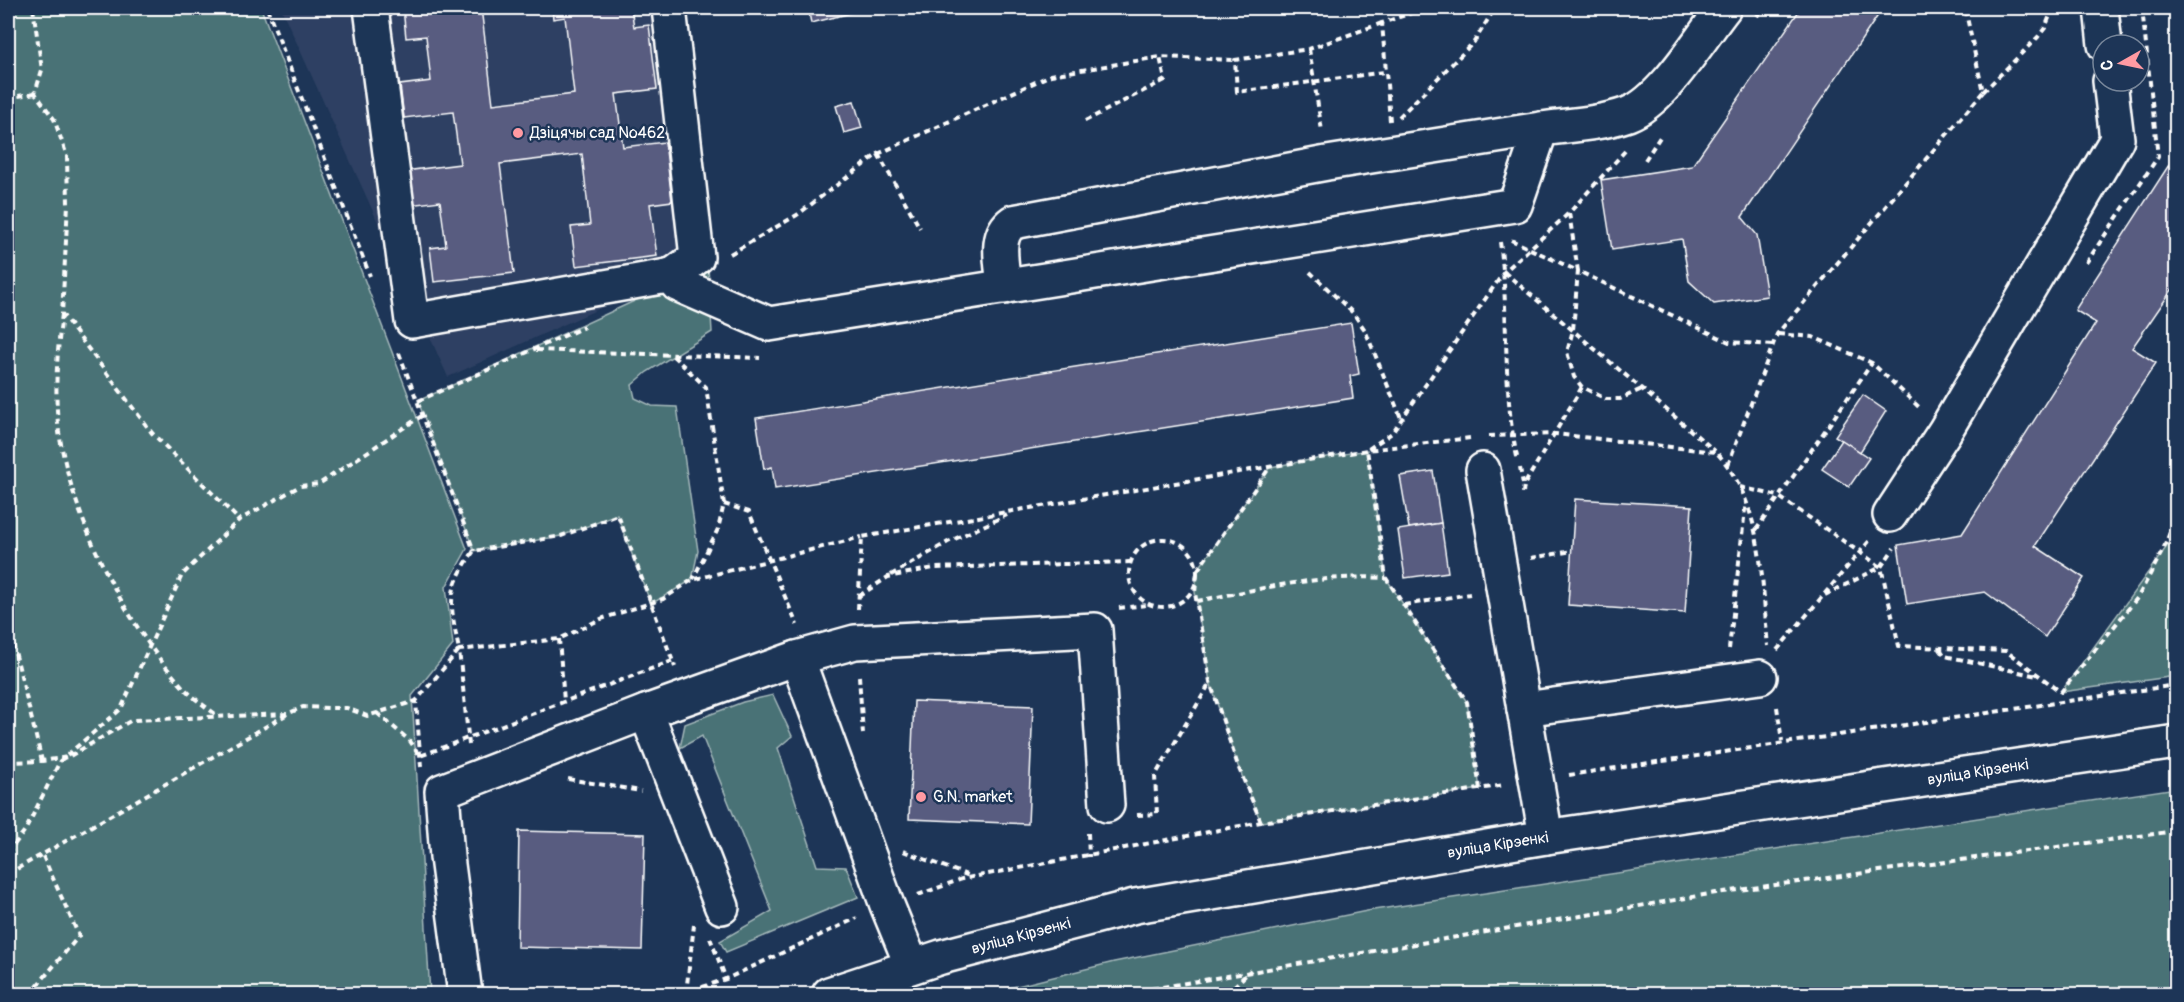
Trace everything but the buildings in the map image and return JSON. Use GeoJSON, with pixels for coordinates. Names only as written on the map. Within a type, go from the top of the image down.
{"type":"FeatureCollection","features":[{"type":"Feature","properties":{"kind":"street"},"geometry":{"type":"LineString","coordinates":[[370,8],[412,321],[671,275],[697,257],[669,8]]}},
{"type":"Feature","properties":{"kind":"street"},"geometry":{"type":"LineString","coordinates":[[1004,287],[1001,237],[1003,229],[1013,222],[1327,163],[1541,129],[1602,122],[1630,113],[1656,97],[1724,8]]}},
{"type":"Feature","properties":{"kind":"street"},"geometry":{"type":"LineString","coordinates":[[2101,8],[2104,33]]}},
{"type":"Feature","properties":{"kind":"street"},"geometry":{"type":"LineString","coordinates":[[1890,515],[1945,431],[2117,139],[2111,93]]}},
{"type":"Feature","properties":{"kind":"street"},"geometry":{"type":"LineString","coordinates":[[671,275],[677,284],[769,324],[1515,204],[1541,129]]}},
{"type":"Feature","properties":{"kind":"street"},"geometry":{"type":"LineString","coordinates":[[1483,470],[1546,837]]}},
{"type":"Feature","properties":{"kind":"street"},"geometry":{"type":"LineString","coordinates":[[465,994],[447,857],[442,791],[688,695],[804,666],[855,642],[1095,630],[1109,816]]}},
{"type":"Feature","properties":{"kind":"street"},"geometry":{"type":"LineString","coordinates":[[1524,709],[1766,661]]}},
{"type":"Feature","properties":{"kind":"street"},"geometry":{"type":"LineString","coordinates":[[804,666],[887,905],[912,966]]}},
{"type":"Feature","properties":{"kind":"street"},"geometry":{"type":"LineString","coordinates":[[646,712],[708,917]]}},
{"type":"Feature","properties":{"kind":"street","name":"вуліца Кірэенкі"},"geometry":{"type":"LineString","coordinates":[[829,994],[912,966],[1135,906],[1546,837],[2176,742]]}},
{"type":"Feature","properties":{"kind":"path"},"geometry":{"type":"LineString","coordinates":[[33,8],[42,70],[34,93]]}},
{"type":"Feature","properties":{"kind":"path"},"geometry":{"type":"LineString","coordinates":[[267,8],[372,281]]}},
{"type":"Feature","properties":{"kind":"path"},"geometry":{"type":"LineString","coordinates":[[728,255],[797,215],[878,154],[1051,75],[1160,57],[1235,60],[1309,49],[1426,8]]}},
{"type":"Feature","properties":{"kind":"path"},"geometry":{"type":"LineString","coordinates":[[1382,23],[1391,125],[1474,42],[1495,8]]}},
{"type":"Feature","properties":{"kind":"path"},"geometry":{"type":"LineString","coordinates":[[1965,8],[1983,92]]}},
{"type":"Feature","properties":{"kind":"path"},"geometry":{"type":"LineString","coordinates":[[1728,465],[1777,334],[1983,92],[2038,37],[2045,28],[2053,8]]}},
{"type":"Feature","properties":{"kind":"path"},"geometry":{"type":"LineString","coordinates":[[1309,49],[1327,163]]}},
{"type":"Feature","properties":{"kind":"path"},"geometry":{"type":"LineString","coordinates":[[1085,121],[1165,80],[1160,57]]}},
{"type":"Feature","properties":{"kind":"path"},"geometry":{"type":"LineString","coordinates":[[1235,60],[1237,92],[1385,72]]}},
{"type":"Feature","properties":{"kind":"path"},"geometry":{"type":"LineString","coordinates":[[8,98],[34,93]]}},
{"type":"Feature","properties":{"kind":"path"},"geometry":{"type":"LineString","coordinates":[[34,93],[54,118],[67,156],[68,204],[62,314],[56,360],[59,431],[76,502],[87,533],[127,610],[183,687],[218,716]]}},
{"type":"Feature","properties":{"kind":"path"},"geometry":{"type":"LineString","coordinates":[[1367,450],[1392,433],[1504,272],[1569,213],[1632,144]]}},
{"type":"Feature","properties":{"kind":"path"},"geometry":{"type":"LineString","coordinates":[[878,154],[920,228]]}},
{"type":"Feature","properties":{"kind":"path"},"geometry":{"type":"LineString","coordinates":[[1569,213],[1578,272],[1573,330],[1567,352],[1568,365],[1582,387],[1606,399],[1620,399],[1642,389]]}},
{"type":"Feature","properties":{"kind":"path"},"geometry":{"type":"LineString","coordinates":[[1523,496],[1524,485],[1511,433],[1504,272],[1499,235],[1729,342],[1773,345]]}},
{"type":"Feature","properties":{"kind":"path"},"geometry":{"type":"LineString","coordinates":[[1305,267],[1353,313],[1365,330],[1401,418]]}},
{"type":"Feature","properties":{"kind":"path"},"geometry":{"type":"LineString","coordinates":[[1504,272],[1716,452],[1728,465],[1746,497],[1755,530],[1766,661]]}},
{"type":"Feature","properties":{"kind":"path"},"geometry":{"type":"LineString","coordinates":[[62,314],[152,433],[239,520]]}},
{"type":"Feature","properties":{"kind":"path"},"geometry":{"type":"LineString","coordinates":[[418,401],[590,325]]}},
{"type":"Feature","properties":{"kind":"path"},"geometry":{"type":"LineString","coordinates":[[1777,334],[1813,337],[1872,363],[1945,431]]}},
{"type":"Feature","properties":{"kind":"path"},"geometry":{"type":"LineString","coordinates":[[397,346],[474,551],[561,536],[618,515],[672,661],[688,695]]}},
{"type":"Feature","properties":{"kind":"path"},"geometry":{"type":"LineString","coordinates":[[536,350],[751,359]]}},
{"type":"Feature","properties":{"kind":"path"},"geometry":{"type":"LineString","coordinates":[[468,779],[469,738],[459,650],[559,639],[602,619],[651,604],[681,590],[692,580],[718,529],[724,504],[706,387],[673,356]]}},
{"type":"Feature","properties":{"kind":"path"},"geometry":{"type":"LineString","coordinates":[[1755,530],[1872,363]]}},
{"type":"Feature","properties":{"kind":"path"},"geometry":{"type":"LineString","coordinates":[[1524,485],[1582,387]]}},
{"type":"Feature","properties":{"kind":"path"},"geometry":{"type":"LineString","coordinates":[[8,853],[26,830],[64,757],[121,709],[182,575],[239,520],[300,486],[319,484],[423,415]]}},
{"type":"Feature","properties":{"kind":"path"},"geometry":{"type":"LineString","coordinates":[[692,580],[862,537],[1012,513],[1367,450],[1511,433],[1556,434],[1716,452]]}},
{"type":"Feature","properties":{"kind":"path"},"geometry":{"type":"LineString","coordinates":[[1367,450],[1386,578],[1467,702],[1480,789]]}},
{"type":"Feature","properties":{"kind":"path"},"geometry":{"type":"LineString","coordinates":[[1197,571],[1270,467]]}},
{"type":"Feature","properties":{"kind":"path"},"geometry":{"type":"LineString","coordinates":[[1740,487],[1778,496],[1881,567],[1899,646],[2006,651],[2061,692]]}},
{"type":"Feature","properties":{"kind":"path"},"geometry":{"type":"LineString","coordinates":[[1729,651],[1746,497]]}},
{"type":"Feature","properties":{"kind":"path"},"geometry":{"type":"LineString","coordinates":[[724,504],[748,512],[769,560],[804,666],[859,676],[871,674]]}},
{"type":"Feature","properties":{"kind":"path"},"geometry":{"type":"LineString","coordinates":[[859,596],[948,543],[1012,513]]}},
{"type":"Feature","properties":{"kind":"path"},"geometry":{"type":"LineString","coordinates":[[1766,661],[1825,595],[1890,515]]}},
{"type":"Feature","properties":{"kind":"path"},"geometry":{"type":"LineString","coordinates":[[2062,700],[2061,692],[2138,597],[2163,550],[2176,517]]}},
{"type":"Feature","properties":{"kind":"path"},"geometry":{"type":"LineString","coordinates":[[862,537],[855,642],[863,735]]}},
{"type":"Feature","properties":{"kind":"path"},"geometry":{"type":"LineString","coordinates":[[1148,604],[1133,591],[1130,582],[1130,562],[1144,544],[1155,539],[1167,539],[1188,549],[1197,571],[1197,601],[1210,682],[1238,766],[1261,822]]}},
{"type":"Feature","properties":{"kind":"path"},"geometry":{"type":"LineString","coordinates":[[1404,605],[1527,584],[1523,559],[1572,551]]}},
{"type":"Feature","properties":{"kind":"path"},"geometry":{"type":"LineString","coordinates":[[888,577],[934,568],[1130,562]]}},
{"type":"Feature","properties":{"kind":"path"},"geometry":{"type":"LineString","coordinates":[[1825,595],[1881,567]]}},
{"type":"Feature","properties":{"kind":"path"},"geometry":{"type":"LineString","coordinates":[[1197,601],[1294,583],[1352,576],[1386,578]]}},
{"type":"Feature","properties":{"kind":"path"},"geometry":{"type":"LineString","coordinates":[[1109,609],[1148,604],[1168,607],[1178,604],[1193,591],[1196,582]]}},
{"type":"Feature","properties":{"kind":"path"},"geometry":{"type":"LineString","coordinates":[[8,623],[42,761]]}},
{"type":"Feature","properties":{"kind":"path"},"geometry":{"type":"LineString","coordinates":[[559,639],[564,702]]}},
{"type":"Feature","properties":{"kind":"path"},"geometry":{"type":"LineString","coordinates":[[1939,648],[1945,656],[2039,676]]}},
{"type":"Feature","properties":{"kind":"path"},"geometry":{"type":"LineString","coordinates":[[377,713],[410,741],[420,756],[672,661]]}},
{"type":"Feature","properties":{"kind":"path"},"geometry":{"type":"LineString","coordinates":[[1089,857],[1109,816],[1157,814],[1155,776],[1210,682]]}},
{"type":"Feature","properties":{"kind":"path"},"geometry":{"type":"LineString","coordinates":[[684,994],[726,979],[887,905],[973,877],[1089,857],[1261,822],[1782,741],[2176,684]]}},
{"type":"Feature","properties":{"kind":"path"},"geometry":{"type":"LineString","coordinates":[[8,874],[303,707],[347,708],[367,716],[416,701]]}},
{"type":"Feature","properties":{"kind":"path"},"geometry":{"type":"LineString","coordinates":[[1777,706],[1782,741]]}},
{"type":"Feature","properties":{"kind":"path"},"geometry":{"type":"LineString","coordinates":[[8,762],[42,761],[64,757],[132,720],[287,714]]}},
{"type":"Feature","properties":{"kind":"path"},"geometry":{"type":"LineString","coordinates":[[556,783],[576,775]]}},
{"type":"Feature","properties":{"kind":"path"},"geometry":{"type":"LineString","coordinates":[[567,778],[649,792]]}},
{"type":"Feature","properties":{"kind":"path"},"geometry":{"type":"LineString","coordinates":[[1121,994],[1251,970],[1716,893],[2176,831]]}},
{"type":"Feature","properties":{"kind":"path"},"geometry":{"type":"LineString","coordinates":[[901,850],[973,877]]}},
{"type":"Feature","properties":{"kind":"path"},"geometry":{"type":"LineString","coordinates":[[30,994],[79,936],[42,854]]}},
{"type":"Feature","properties":{"kind":"path"},"geometry":{"type":"LineString","coordinates":[[708,917],[726,979]]}},
{"type":"Feature","properties":{"kind":"path"},"geometry":{"type":"LineString","coordinates":[[684,994],[708,917]]}},
{"type":"Feature","properties":{"kind":"path"},"geometry":{"type":"LineString","coordinates":[[1226,994],[1251,970]]}},
{"type":"Feature","properties":{"kind":"path"},"geometry":{"type":"LineString","coordinates":[[8,991],[21,994]]}},
{"type":"Feature","properties":{"kind":"shaded area","name":"Дзіцячы сад №462"},"geometry":{"type":"Polygon","coordinates":[[[281,8],[684,8],[711,258],[448,377],[281,8]]]}},
{"type":"Feature","properties":{"kind":"green space"},"geometry":{"type":"Polygon","coordinates":[[[8,8],[261,8],[467,549],[446,587],[453,645],[412,696],[430,994],[8,994],[8,8]]]}},
{"type":"Feature","properties":{"kind":"green space"},"geometry":{"type":"Polygon","coordinates":[[[708,267],[712,332],[647,372],[632,385],[635,398],[652,406],[677,407],[698,551],[692,580],[651,604],[617,515],[561,536],[474,551],[418,401],[708,267]]]}},
{"type":"Feature","properties":{"kind":"green space"},"geometry":{"type":"Polygon","coordinates":[[[1367,450],[1386,578],[1467,702],[1480,789],[1261,822],[1238,766],[1210,682],[1195,592],[1197,571],[1270,467],[1367,450]]]}},
{"type":"Feature","properties":{"kind":"green space"},"geometry":{"type":"Polygon","coordinates":[[[2176,534],[2176,676],[2061,692],[2176,534]]]}},
{"type":"Feature","properties":{"kind":"green space"},"geometry":{"type":"Polygon","coordinates":[[[773,695],[792,736],[778,748],[817,866],[846,867],[858,897],[726,952],[720,941],[772,911],[702,736],[680,748],[685,724],[743,702],[773,695]]]}},
{"type":"Feature","properties":{"kind":"green space"},"geometry":{"type":"Polygon","coordinates":[[[2176,788],[2176,994],[985,994],[1114,962],[1367,911],[2176,788]]]}},
{"type":"Feature","properties":{"kind":"place","name":"Дзіцячы сад №462"},"geometry":{"type":"Point","coordinates":[518,133]}},
{"type":"Feature","properties":{"kind":"place","name":"G.N. market"},"geometry":{"type":"Point","coordinates":[921,797]}}]}
